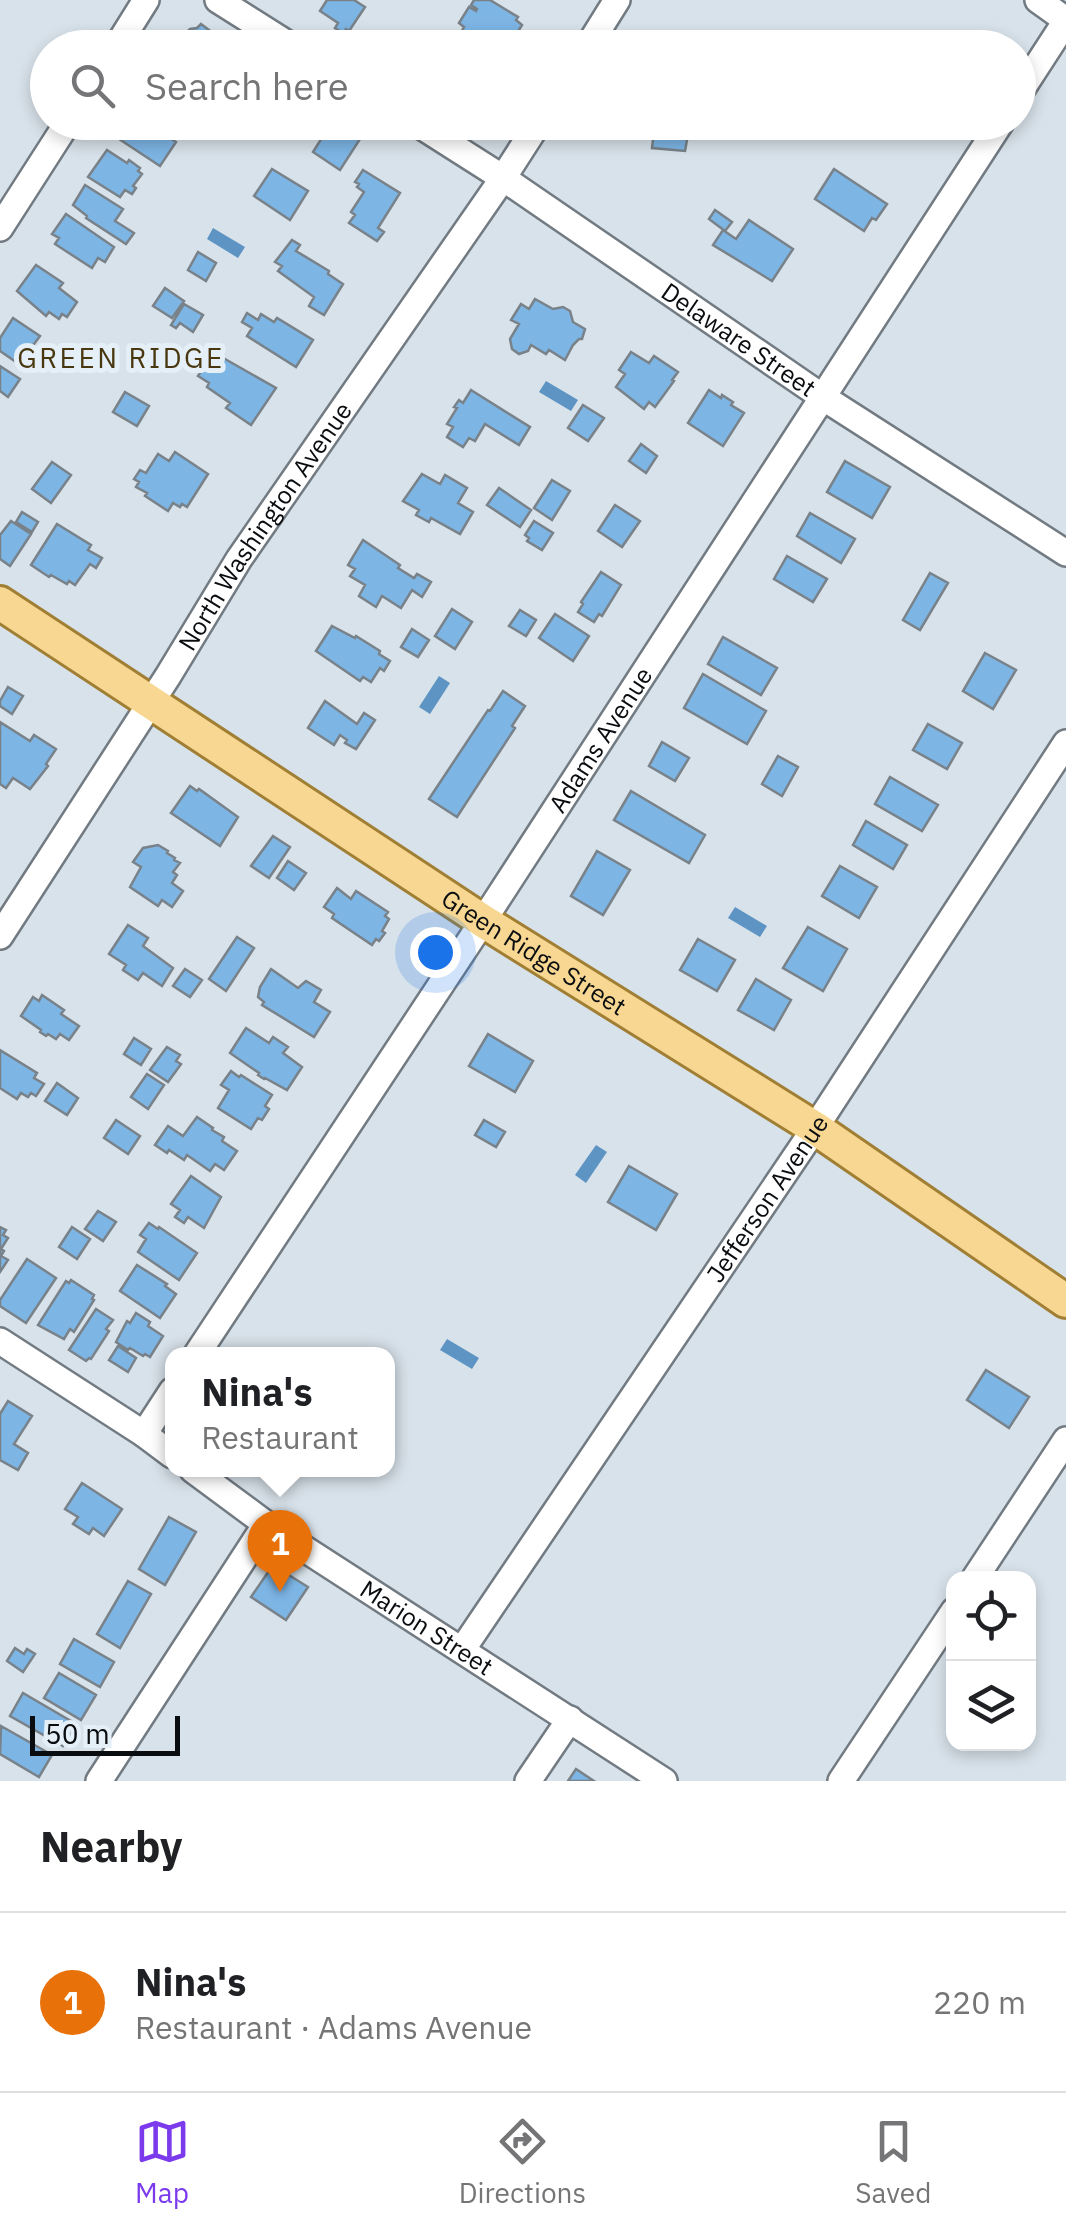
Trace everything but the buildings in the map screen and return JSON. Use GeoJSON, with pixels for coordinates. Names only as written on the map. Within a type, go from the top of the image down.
{"type":"FeatureCollection","features":[{"type":"Feature","properties":{"kind":"main road","name":"Green Ridge Street"},"geometry":{"type":"LineString","coordinates":[[0,603],[483,921],[815,1128],[1066,1301]]}},
{"type":"Feature","properties":{"kind":"street"},"geometry":{"type":"LineString","coordinates":[[127,30],[146,0]]}},
{"type":"Feature","properties":{"kind":"street"},"geometry":{"type":"LineString","coordinates":[[218,0],[266,30]]}},
{"type":"Feature","properties":{"kind":"street"},"geometry":{"type":"LineString","coordinates":[[598,30],[617,0]]}},
{"type":"Feature","properties":{"kind":"street"},"geometry":{"type":"LineString","coordinates":[[1036,67],[1066,20],[1038,0]]}},
{"type":"Feature","properties":{"kind":"street"},"geometry":{"type":"LineString","coordinates":[[0,228],[56,140]]}},
{"type":"Feature","properties":{"kind":"street","name":"Delaware Street"},"geometry":{"type":"LineString","coordinates":[[443,140],[824,398],[1066,553]]}},
{"type":"Feature","properties":{"kind":"street","name":"North Washington Avenue"},"geometry":{"type":"LineString","coordinates":[[0,936],[239,559],[527,140]]}},
{"type":"Feature","properties":{"kind":"street","name":"Adams Avenue"},"geometry":{"type":"LineString","coordinates":[[201,1347],[483,921],[989,140]]}},
{"type":"Feature","properties":{"kind":"street","name":"Jefferson Avenue"},"geometry":{"type":"LineString","coordinates":[[462,1650],[815,1128],[1066,742]]}},
{"type":"Feature","properties":{"kind":"street"},"geometry":{"type":"LineString","coordinates":[[0,1341],[165,1450]]}},
{"type":"Feature","properties":{"kind":"street"},"geometry":{"type":"LineString","coordinates":[[144,1434],[165,1402]]}},
{"type":"Feature","properties":{"kind":"street"},"geometry":{"type":"LineString","coordinates":[[980,1571],[1066,1440]]}},
{"type":"Feature","properties":{"kind":"street","name":"Marion Street"},"geometry":{"type":"LineString","coordinates":[[202,1477],[266,1524],[664,1781]]}},
{"type":"Feature","properties":{"kind":"street"},"geometry":{"type":"LineString","coordinates":[[99,1781],[266,1524]]}},
{"type":"Feature","properties":{"kind":"street"},"geometry":{"type":"LineString","coordinates":[[841,1781],[946,1622]]}},
{"type":"Feature","properties":{"kind":"street"},"geometry":{"type":"LineString","coordinates":[[528,1781],[570,1719]]}},
{"type":"Feature","properties":{"kind":"water"},"geometry":{"type":"Polygon","coordinates":[[[213,228],[245,247],[238,258],[207,239],[213,228]]]}},
{"type":"Feature","properties":{"kind":"water"},"geometry":{"type":"Polygon","coordinates":[[[546,381],[578,400],[571,411],[539,392],[546,381]]]}},
{"type":"Feature","properties":{"kind":"water"},"geometry":{"type":"Polygon","coordinates":[[[439,676],[450,683],[430,714],[419,707],[439,676]]]}},
{"type":"Feature","properties":{"kind":"water"},"geometry":{"type":"Polygon","coordinates":[[[735,907],[767,926],[760,937],[728,918],[735,907]]]}},
{"type":"Feature","properties":{"kind":"water"},"geometry":{"type":"Polygon","coordinates":[[[596,1145],[607,1152],[586,1183],[575,1175],[596,1145]]]}},
{"type":"Feature","properties":{"kind":"water"},"geometry":{"type":"Polygon","coordinates":[[[447,1339],[479,1358],[472,1369],[440,1350],[447,1339]]]}},
{"type":"Feature","properties":{"kind":"place","name":"Nina's"},"geometry":{"type":"Point","coordinates":[280,1592]}},
{"type":"Feature","properties":{"kind":"district","name":"GREEN RIDGE"},"geometry":{"type":"Point","coordinates":[121,358]}}]}
